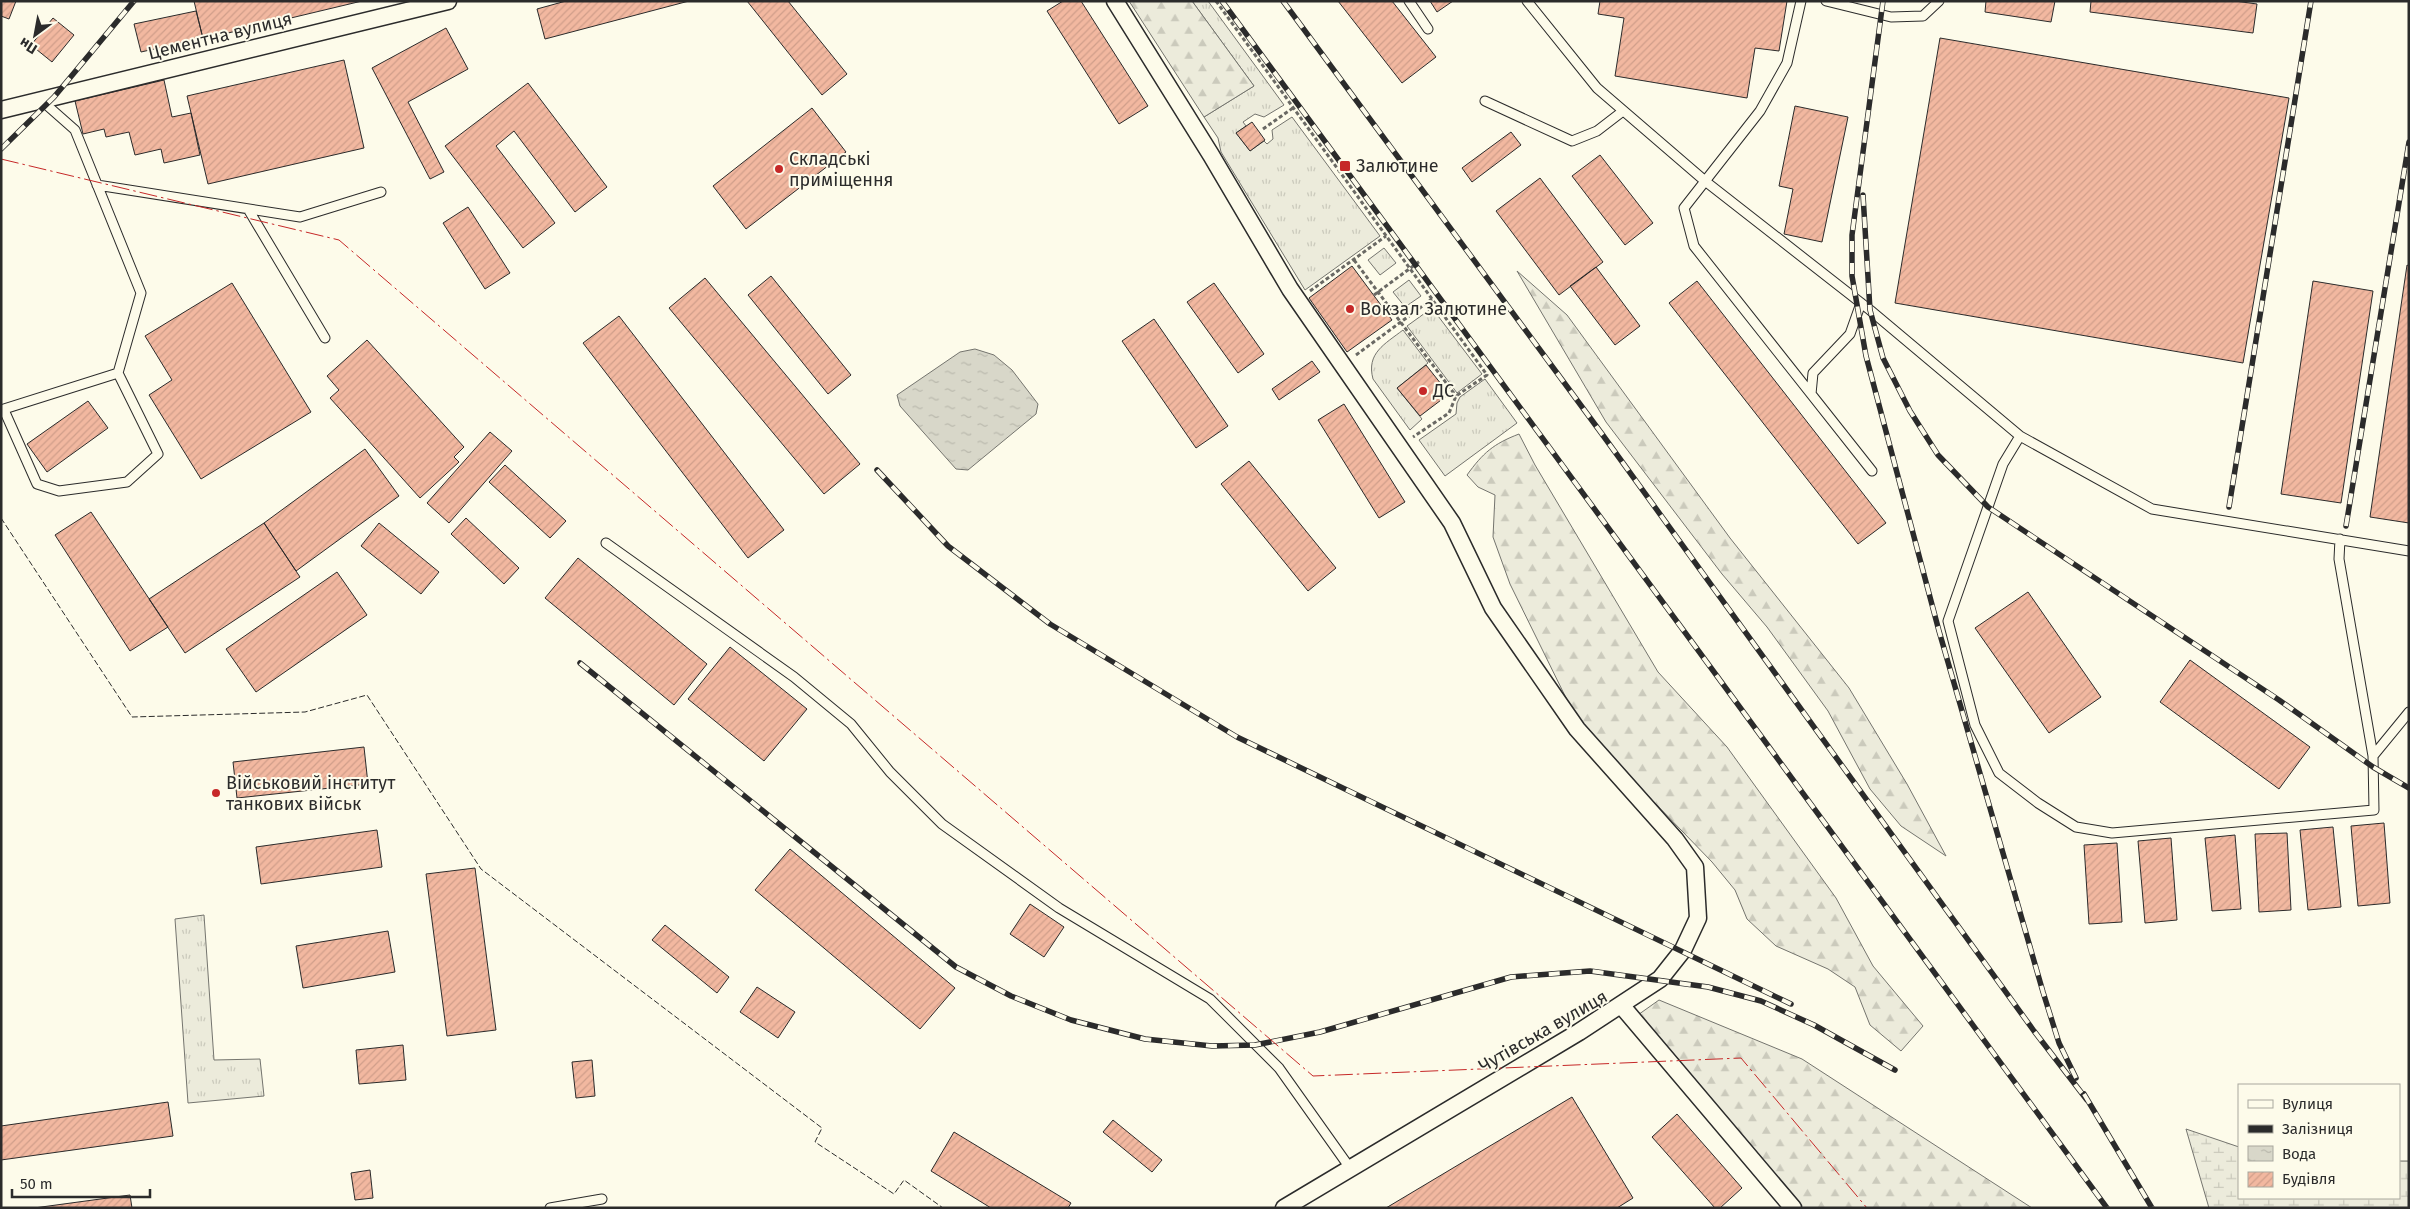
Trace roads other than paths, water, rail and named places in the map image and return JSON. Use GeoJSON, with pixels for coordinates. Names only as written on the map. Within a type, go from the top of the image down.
{"type":"FeatureCollection","features":[{"type":"Feature","properties":{"kind":"street","name":"Цементна вулиця"},"geometry":{"type":"LineString","coordinates":[[1,110],[448,1]]}},
{"type":"Feature","properties":{"kind":"street"},"geometry":{"type":"LineString","coordinates":[[1115,1],[1212,155],[1298,300],[1452,523],[1493,608],[1577,729],[1675,839],[1695,867],[1698,918],[1690,938],[1660,979],[1621,1005]]}},
{"type":"Feature","properties":{"kind":"street","name":"Чутівська вулиця"},"geometry":{"type":"LineString","coordinates":[[1284,1208],[1621,1005],[1793,1208]]}},
{"type":"Feature","properties":{"kind":"lane"},"geometry":{"type":"LineString","coordinates":[[1409,1],[1428,29]]}},
{"type":"Feature","properties":{"kind":"lane"},"geometry":{"type":"LineString","coordinates":[[1527,1],[1597,88],[1623,111],[1705,182],[1861,303],[2020,436],[2152,508],[2409,551]]}},
{"type":"Feature","properties":{"kind":"lane"},"geometry":{"type":"LineString","coordinates":[[1801,1],[1787,63],[1760,111],[1684,208],[1694,246],[1872,471]]}},
{"type":"Feature","properties":{"kind":"lane"},"geometry":{"type":"LineString","coordinates":[[1826,1],[1891,17],[1923,16],[1939,1]]}},
{"type":"Feature","properties":{"kind":"lane"},"geometry":{"type":"LineString","coordinates":[[41,100],[75,130],[141,294],[118,373],[158,454],[127,482],[59,491],[37,484],[3,410],[118,373]]}},
{"type":"Feature","properties":{"kind":"lane"},"geometry":{"type":"LineString","coordinates":[[1485,102],[1572,141],[1597,131],[1623,111]]}},
{"type":"Feature","properties":{"kind":"lane"},"geometry":{"type":"LineString","coordinates":[[98,185],[300,218],[381,192]]}},
{"type":"Feature","properties":{"kind":"lane"},"geometry":{"type":"LineString","coordinates":[[248,209],[325,338]]}},
{"type":"Feature","properties":{"kind":"lane"},"geometry":{"type":"LineString","coordinates":[[1811,394],[1813,373],[1850,334],[1861,303]]}},
{"type":"Feature","properties":{"kind":"lane"},"geometry":{"type":"LineString","coordinates":[[2020,436],[2003,464],[1948,621],[1974,725],[2000,773],[2038,803],[2076,827],[2112,832],[2374,810],[2373,756],[2339,559],[2340,538]]}},
{"type":"Feature","properties":{"kind":"lane"},"geometry":{"type":"LineString","coordinates":[[606,543],[794,677],[852,724],[890,772],[942,824],[1059,908],[1210,999],[1279,1068],[1350,1168]]}},
{"type":"Feature","properties":{"kind":"lane"},"geometry":{"type":"LineString","coordinates":[[2373,756],[2409,712]]}},
{"type":"Feature","properties":{"kind":"lane"},"geometry":{"type":"LineString","coordinates":[[550,1208],[602,1200]]}},
{"type":"Feature","properties":{"kind":"water"},"geometry":{"type":"Polygon","coordinates":[[[975,349],[994,355],[1012,370],[1038,404],[1036,414],[968,470],[956,469],[900,406],[897,395],[960,352],[975,349]]]}},
{"type":"Feature","properties":{"kind":"railway"},"geometry":{"type":"LineString","coordinates":[[1,149],[54,97],[134,1]]}},
{"type":"Feature","properties":{"kind":"railway"},"geometry":{"type":"LineString","coordinates":[[1222,1],[2107,1208]]}},
{"type":"Feature","properties":{"kind":"railway"},"geometry":{"type":"LineString","coordinates":[[1283,1],[1602,434],[2034,1031],[2087,1100]]}},
{"type":"Feature","properties":{"kind":"railway"},"geometry":{"type":"LineString","coordinates":[[1883,1],[1852,235],[1852,276],[1866,356],[1939,631],[2043,992],[2059,1043],[2076,1078]]}},
{"type":"Feature","properties":{"kind":"railway"},"geometry":{"type":"LineString","coordinates":[[2229,507],[2311,1]]}},
{"type":"Feature","properties":{"kind":"railway"},"geometry":{"type":"LineString","coordinates":[[2346,526],[2409,142]]}},
{"type":"Feature","properties":{"kind":"railway"},"geometry":{"type":"LineString","coordinates":[[1863,195],[1870,310],[1883,358],[1910,411],[1938,455],[1988,507],[2279,700],[2373,767],[2409,788]]}},
{"type":"Feature","properties":{"kind":"railway"},"geometry":{"type":"LineString","coordinates":[[877,470],[948,546],[1050,624],[1237,737],[1791,1004]]}},
{"type":"Feature","properties":{"kind":"railway"},"geometry":{"type":"LineString","coordinates":[[580,663],[956,967],[1011,996],[1071,1020],[1145,1039],[1212,1046],[1255,1045],[1320,1032],[1511,977],[1590,971],[1708,987],[1761,1001],[1814,1025],[1895,1070]]}},
{"type":"Feature","properties":{"kind":"railway"},"geometry":{"type":"LineString","coordinates":[[2084,1094],[2152,1208]]}},
{"type":"Feature","properties":{"kind":"place","name":"Залютине"},"geometry":{"type":"Point","coordinates":[1345,166]}},
{"type":"Feature","properties":{"kind":"place","name":"Складські приміщення"},"geometry":{"type":"Point","coordinates":[779,169]}},
{"type":"Feature","properties":{"kind":"place","name":"Вокзал Залютине"},"geometry":{"type":"Point","coordinates":[1350,309]}},
{"type":"Feature","properties":{"kind":"place","name":"ДС"},"geometry":{"type":"Point","coordinates":[1423,391]}},
{"type":"Feature","properties":{"kind":"place","name":"Військовий інститут танкових військ"},"geometry":{"type":"Point","coordinates":[216,793]}}]}
